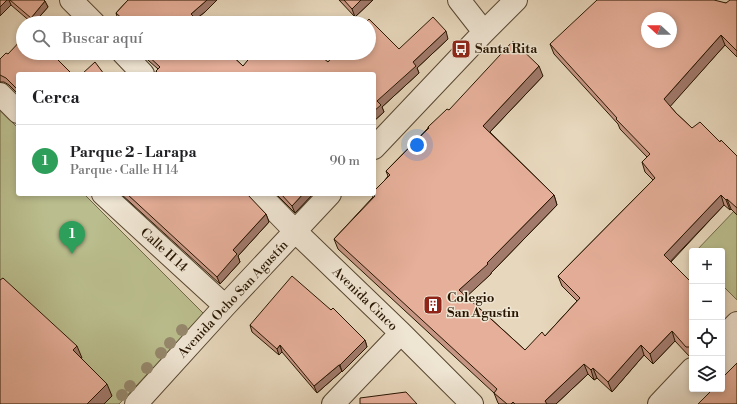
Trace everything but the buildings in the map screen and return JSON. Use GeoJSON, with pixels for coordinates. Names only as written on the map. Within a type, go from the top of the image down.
{"type":"FeatureCollection","features":[{"type":"Feature","properties":{"kind":"street"},"geometry":{"type":"LineString","coordinates":[[71,0],[87,16]]}},
{"type":"Feature","properties":{"kind":"street"},"geometry":{"type":"LineString","coordinates":[[459,0],[484,32]]}},
{"type":"Feature","properties":{"kind":"street"},"geometry":{"type":"LineString","coordinates":[[376,146],[516,0]]}},
{"type":"Feature","properties":{"kind":"street"},"geometry":{"type":"LineString","coordinates":[[130,60],[141,72]]}},
{"type":"Feature","properties":{"kind":"street"},"geometry":{"type":"LineString","coordinates":[[0,94],[16,110]]}},
{"type":"Feature","properties":{"kind":"street","name":"Calle H 14"},"geometry":{"type":"LineString","coordinates":[[105,196],[225,306]]}},
{"type":"Feature","properties":{"kind":"street","name":"Avenida Cinco"},"geometry":{"type":"LineString","coordinates":[[261,196],[472,404]]}},
{"type":"Feature","properties":{"kind":"street","name":"Avenida Ocho San Agustín"},"geometry":{"type":"LineString","coordinates":[[136,404],[328,196]]}},
{"type":"Feature","properties":{"kind":"street"},"geometry":{"type":"LineString","coordinates":[[725,335],[737,323]]}},
{"type":"Feature","properties":{"kind":"street"},"geometry":{"type":"LineString","coordinates":[[333,404],[401,333]]}},
{"type":"Feature","properties":{"kind":"street"},"geometry":{"type":"LineString","coordinates":[[725,362],[737,349]]}},
{"type":"Feature","properties":{"kind":"street"},"geometry":{"type":"LineString","coordinates":[[658,404],[689,372]]}},
{"type":"Feature","properties":{"kind":"street"},"geometry":{"type":"LineString","coordinates":[[684,404],[696,392]]}},
{"type":"Feature","properties":{"kind":"green space"},"geometry":{"type":"Polygon","coordinates":[[[0,110],[16,126],[16,196],[86,196],[204,314],[119,404],[0,404],[0,110]]]}},
{"type":"Feature","properties":{"kind":"green space"},"geometry":{"type":"Polygon","coordinates":[[[737,208],[737,300],[725,288],[725,248],[699,248],[737,208]]]}},
{"type":"Feature","properties":{"kind":"place","name":"Santa Rita"},"geometry":{"type":"Point","coordinates":[461,49]}},
{"type":"Feature","properties":{"kind":"place","name":"Parque 2 - Larapa"},"geometry":{"type":"Point","coordinates":[72,254]}},
{"type":"Feature","properties":{"kind":"place","name":"Colegio San Agustin"},"geometry":{"type":"Point","coordinates":[433,305]}}]}
